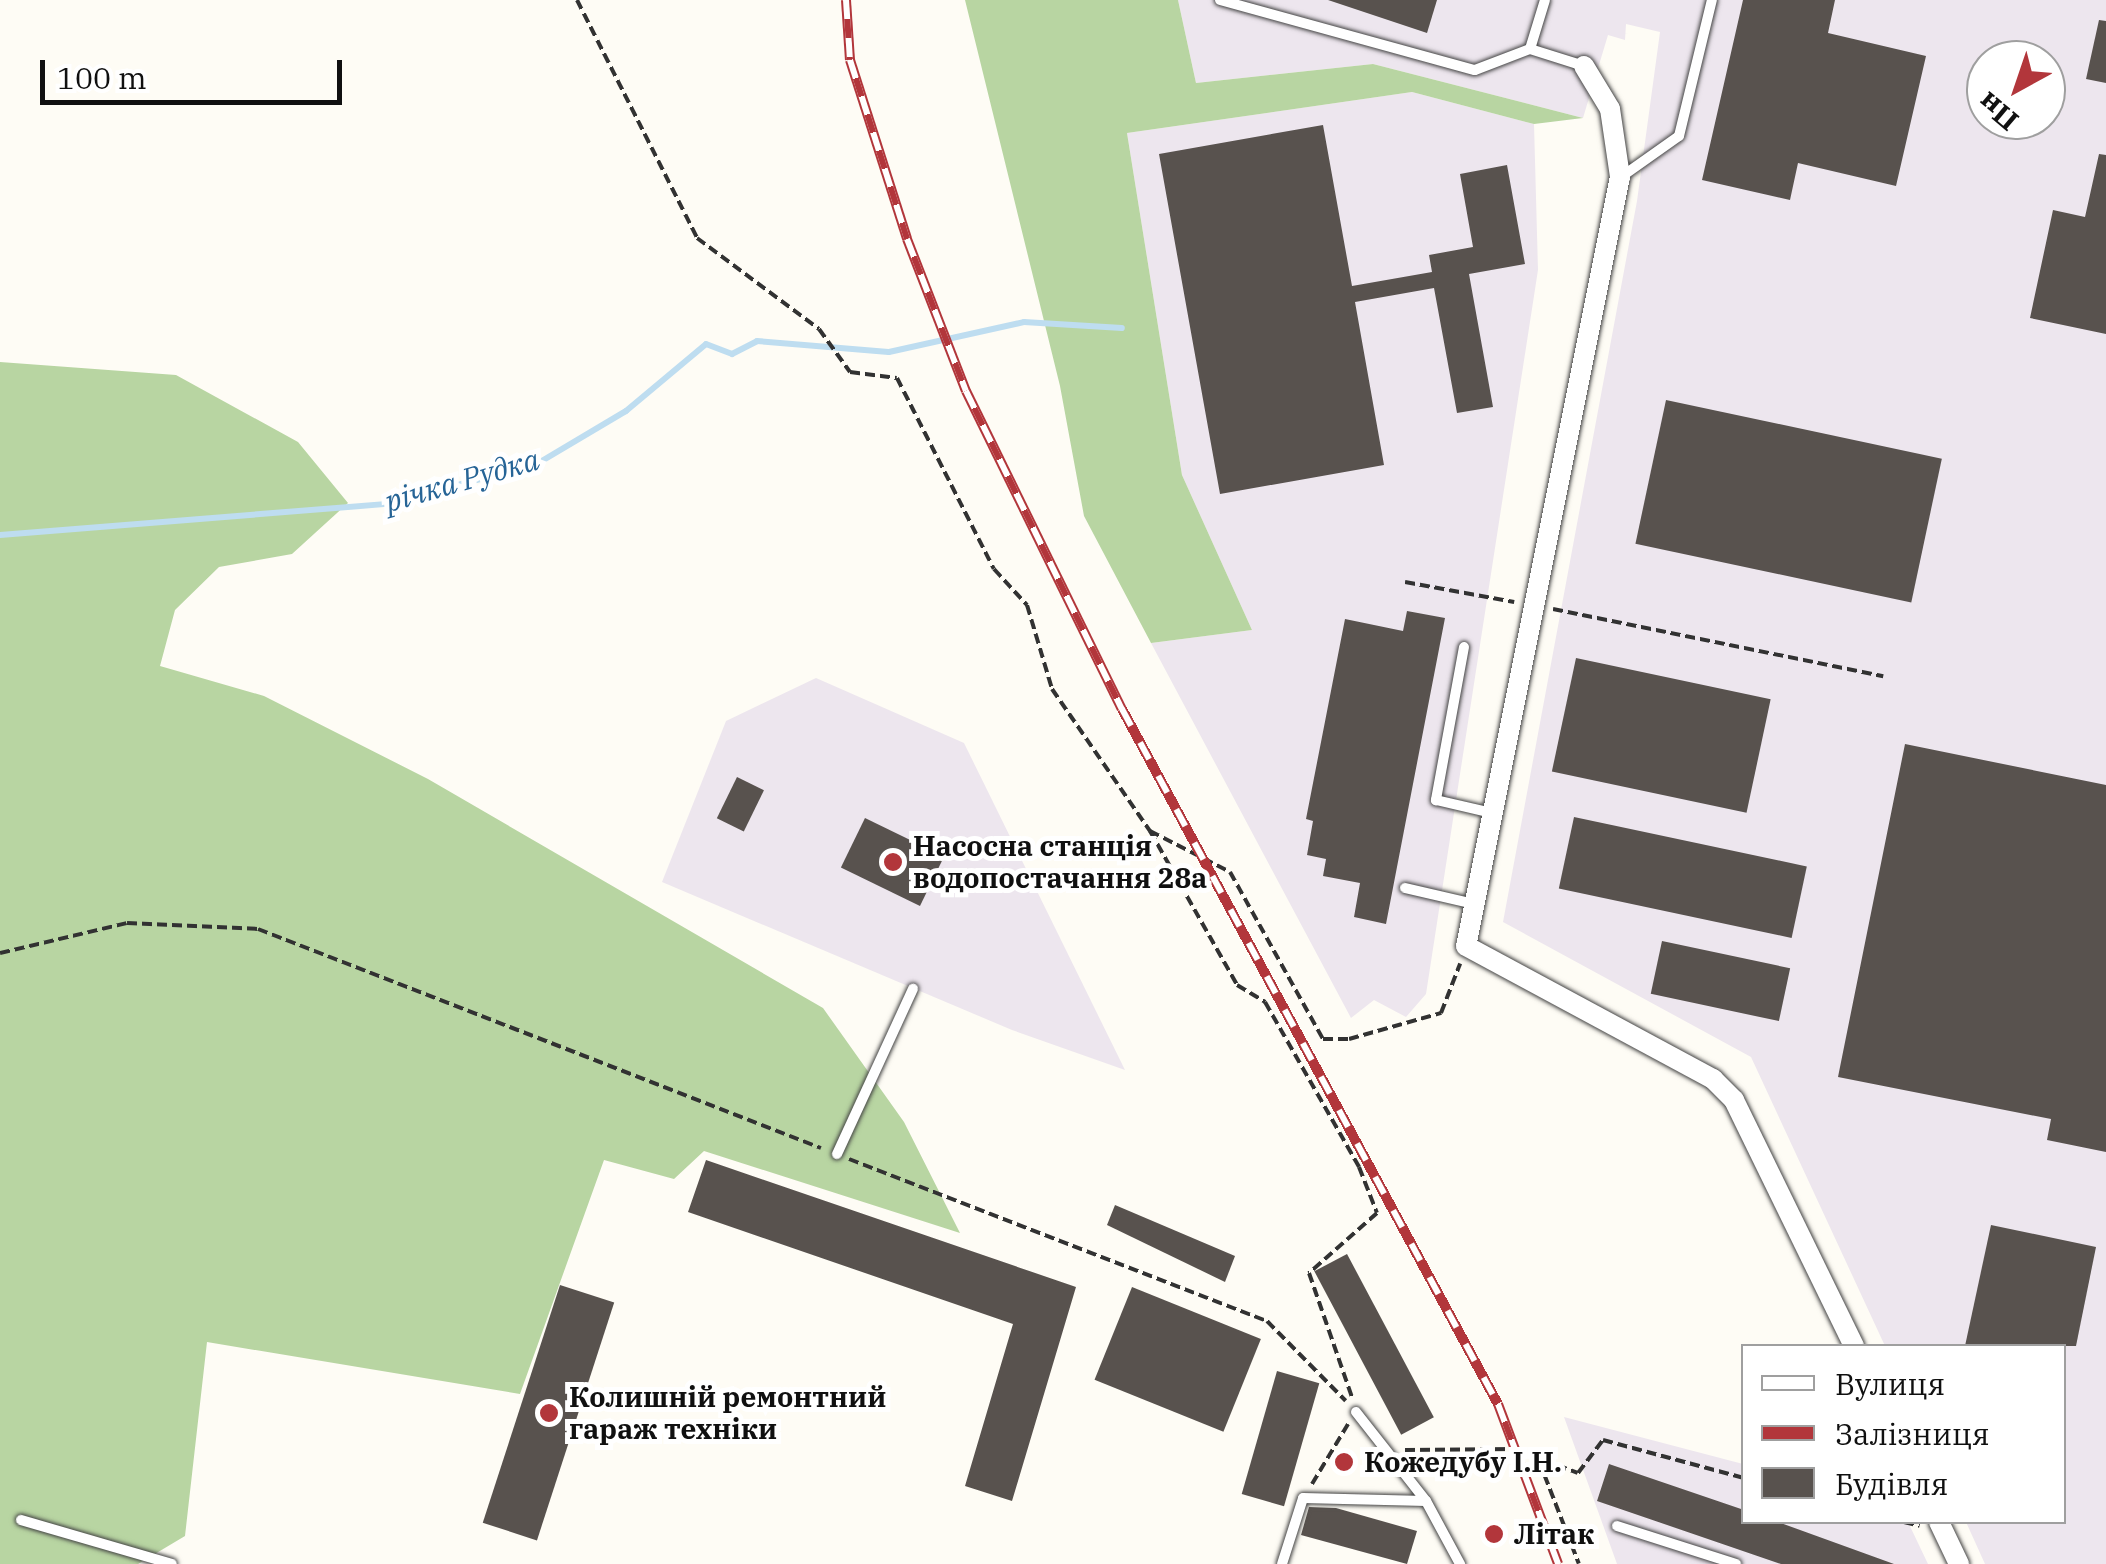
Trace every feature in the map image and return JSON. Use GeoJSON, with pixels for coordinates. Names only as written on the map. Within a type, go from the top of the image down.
{"type":"FeatureCollection","features":[{"type":"Feature","properties":{"kind":"street"},"geometry":{"type":"LineString","coordinates":[[1584,66],[1610,109],[1620,177],[1466,946],[1714,1080],[1734,1100],[1853,1344]]}},
{"type":"Feature","properties":{"kind":"street"},"geometry":{"type":"LineString","coordinates":[[1939,1524],[1959,1564]]}},
{"type":"Feature","properties":{"kind":"lane"},"geometry":{"type":"LineString","coordinates":[[1220,0],[1475,70],[1530,49],[1584,66]]}},
{"type":"Feature","properties":{"kind":"lane"},"geometry":{"type":"LineString","coordinates":[[1530,49],[1545,0]]}},
{"type":"Feature","properties":{"kind":"lane"},"geometry":{"type":"LineString","coordinates":[[1620,177],[1655,159],[1679,136],[1712,0]]}},
{"type":"Feature","properties":{"kind":"lane"},"geometry":{"type":"LineString","coordinates":[[1464,647],[1436,800],[1493,813]]}},
{"type":"Feature","properties":{"kind":"lane"},"geometry":{"type":"LineString","coordinates":[[1405,888],[1475,904]]}},
{"type":"Feature","properties":{"kind":"lane"},"geometry":{"type":"LineString","coordinates":[[837,1154],[913,989]]}},
{"type":"Feature","properties":{"kind":"lane"},"geometry":{"type":"LineString","coordinates":[[1356,1412],[1426,1501],[1460,1564]]}},
{"type":"Feature","properties":{"kind":"lane"},"geometry":{"type":"LineString","coordinates":[[1282,1564],[1303,1498],[1426,1501]]}},
{"type":"Feature","properties":{"kind":"lane"},"geometry":{"type":"LineString","coordinates":[[20,1520],[172,1564]]}},
{"type":"Feature","properties":{"kind":"lane"},"geometry":{"type":"LineString","coordinates":[[1617,1526],[1700,1558],[1736,1564]]}},
{"type":"Feature","properties":{"kind":"path"},"geometry":{"type":"LineString","coordinates":[[577,0],[696,238],[819,329],[850,372],[897,378],[994,569],[1027,605],[1052,689],[1150,831],[1238,985],[1265,1002],[1359,1167],[1377,1213],[1309,1273],[1335,1334],[1356,1412],[1303,1498]]}},
{"type":"Feature","properties":{"kind":"path"},"geometry":{"type":"LineString","coordinates":[[1406,582],[1520,603]]}},
{"type":"Feature","properties":{"kind":"path"},"geometry":{"type":"LineString","coordinates":[[1540,607],[1883,676]]}},
{"type":"Feature","properties":{"kind":"path"},"geometry":{"type":"LineString","coordinates":[[1150,831],[1230,872],[1323,1038],[1349,1039],[1441,1013],[1466,946]]}},
{"type":"Feature","properties":{"kind":"path"},"geometry":{"type":"LineString","coordinates":[[0,953],[126,923],[258,930],[1266,1321],[1356,1412]]}},
{"type":"Feature","properties":{"kind":"path"},"geometry":{"type":"LineString","coordinates":[[1388,1453],[1428,1446],[1515,1449],[1578,1474],[1603,1440],[1741,1477]]}},
{"type":"Feature","properties":{"kind":"path"},"geometry":{"type":"LineString","coordinates":[[1538,1458],[1579,1564]]}},
{"type":"Feature","properties":{"kind":"shaded area"},"geometry":{"type":"Polygon","coordinates":[[[1178,0],[2106,0],[2106,1564],[1985,1564],[1967,1524],[2066,1524],[2066,1344],[1884,1344],[1751,1057],[1503,922],[1637,201],[1660,32],[1626,24],[1625,40],[1608,35],[1583,118],[1373,64],[1196,83],[1178,0]]]}},
{"type":"Feature","properties":{"kind":"shaded area"},"geometry":{"type":"Polygon","coordinates":[[[1412,92],[1534,124],[1538,270],[1426,994],[1406,1017],[1374,1000],[1351,1018],[1151,643],[1252,630],[1182,475],[1127,133],[1412,92]]]}},
{"type":"Feature","properties":{"kind":"shaded area"},"geometry":{"type":"Polygon","coordinates":[[[816,678],[964,743],[1125,1070],[1012,1030],[662,882],[726,721],[816,678]]]}},
{"type":"Feature","properties":{"kind":"shaded area"},"geometry":{"type":"Polygon","coordinates":[[[1564,1417],[1741,1463],[1741,1524],[1909,1524],[1928,1564],[1617,1564],[1564,1417]]]}},
{"type":"Feature","properties":{"kind":"green space"},"geometry":{"type":"Polygon","coordinates":[[[965,0],[1178,0],[1196,83],[1373,64],[1583,118],[1534,124],[1412,92],[1127,133],[1182,475],[1252,630],[1151,643],[1084,516],[1060,386],[965,0]]]}},
{"type":"Feature","properties":{"kind":"green space"},"geometry":{"type":"Polygon","coordinates":[[[0,362],[176,375],[298,442],[348,503],[292,554],[219,567],[175,610],[160,666],[264,696],[428,779],[823,1008],[904,1122],[960,1233],[704,1151],[674,1179],[604,1160],[520,1394],[207,1342],[185,1536],[138,1564],[0,1564],[0,362]]]}},
{"type":"Feature","properties":{"kind":"building"},"geometry":{"type":"Polygon","coordinates":[[[1328,0],[1437,0],[1427,33],[1328,0]]]}},
{"type":"Feature","properties":{"kind":"building"},"geometry":{"type":"Polygon","coordinates":[[[1743,0],[1835,0],[1828,33],[1926,56],[1896,186],[1798,163],[1790,200],[1702,180],[1743,0]]]}},
{"type":"Feature","properties":{"kind":"building"},"geometry":{"type":"Polygon","coordinates":[[[2099,20],[2106,21],[2106,83],[2086,79],[2099,20]]]}},
{"type":"Feature","properties":{"kind":"building"},"geometry":{"type":"Polygon","coordinates":[[[1323,125],[1352,286],[1432,272],[1429,255],[1473,247],[1460,174],[1507,165],[1525,264],[1469,274],[1493,407],[1457,413],[1434,288],[1355,302],[1384,465],[1220,494],[1159,154],[1323,125]]]}},
{"type":"Feature","properties":{"kind":"building"},"geometry":{"type":"Polygon","coordinates":[[[2099,154],[2106,155],[2106,334],[2030,318],[2053,210],[2085,217],[2099,154]]]}},
{"type":"Feature","properties":{"kind":"building"},"geometry":{"type":"Polygon","coordinates":[[[1666,400],[1942,459],[1911,602],[1635,544],[1666,400]]]}},
{"type":"Feature","properties":{"kind":"building"},"geometry":{"type":"Polygon","coordinates":[[[1407,611],[1445,618],[1386,924],[1354,917],[1360,883],[1323,876],[1326,859],[1307,855],[1313,821],[1306,819],[1345,619],[1403,631],[1407,611]]]}},
{"type":"Feature","properties":{"kind":"building"},"geometry":{"type":"Polygon","coordinates":[[[1576,658],[1771,699],[1747,813],[1552,771],[1576,658]]]}},
{"type":"Feature","properties":{"kind":"building"},"geometry":{"type":"Polygon","coordinates":[[[1905,744],[2106,785],[2106,1152],[2047,1140],[2051,1119],[1838,1077],[1905,744]]]}},
{"type":"Feature","properties":{"kind":"building"},"geometry":{"type":"Polygon","coordinates":[[[737,777],[764,790],[744,831],[717,818],[737,777]]]}},
{"type":"Feature","properties":{"kind":"building"},"geometry":{"type":"Polygon","coordinates":[[[1574,817],[1807,866],[1792,938],[1559,888],[1574,817]]]}},
{"type":"Feature","properties":{"kind":"building","name":"Насосна станція водопостачання 28а"},"geometry":{"type":"Polygon","coordinates":[[[865,818],[944,857],[920,906],[841,867],[865,818]]]}},
{"type":"Feature","properties":{"kind":"building"},"geometry":{"type":"Polygon","coordinates":[[[1662,941],[1790,968],[1779,1021],[1651,994],[1662,941]]]}},
{"type":"Feature","properties":{"kind":"building"},"geometry":{"type":"Polygon","coordinates":[[[706,1160],[1076,1287],[1012,1501],[965,1486],[1013,1324],[688,1212],[706,1160]]]}},
{"type":"Feature","properties":{"kind":"building"},"geometry":{"type":"Polygon","coordinates":[[[1115,1205],[1235,1256],[1225,1282],[1107,1225],[1115,1205]]]}},
{"type":"Feature","properties":{"kind":"building"},"geometry":{"type":"Polygon","coordinates":[[[1991,1225],[2096,1247],[2076,1346],[1965,1344],[1991,1225]]]}},
{"type":"Feature","properties":{"kind":"building"},"geometry":{"type":"Polygon","coordinates":[[[1347,1254],[1434,1417],[1401,1435],[1314,1271],[1347,1254]]]}},
{"type":"Feature","properties":{"kind":"building","name":"Колишній ремонтний гараж техніки"},"geometry":{"type":"Polygon","coordinates":[[[560,1285],[614,1303],[537,1540],[483,1523],[560,1285]]]}},
{"type":"Feature","properties":{"kind":"building"},"geometry":{"type":"Polygon","coordinates":[[[1132,1287],[1261,1339],[1223,1432],[1095,1380],[1132,1287]]]}},
{"type":"Feature","properties":{"kind":"building"},"geometry":{"type":"Polygon","coordinates":[[[1277,1371],[1319,1383],[1284,1506],[1242,1494],[1277,1371]]]}},
{"type":"Feature","properties":{"kind":"building"},"geometry":{"type":"Polygon","coordinates":[[[1609,1464],[1741,1509],[1741,1524],[1784,1524],[1894,1564],[1781,1564],[1597,1501],[1609,1464]]]}},
{"type":"Feature","properties":{"kind":"building"},"geometry":{"type":"Polygon","coordinates":[[[1309,1507],[1336,1508],[1417,1531],[1407,1564],[1301,1535],[1309,1507]]]}},
{"type":"Feature","properties":{"kind":"waterway","name":"річка Рудка"},"geometry":{"type":"LineString","coordinates":[[0,535],[384,504],[535,465],[626,411],[706,344],[732,354],[757,341],[889,352],[1024,322],[1122,328]]}},
{"type":"Feature","properties":{"kind":"railway"},"geometry":{"type":"LineString","coordinates":[[846,0],[850,60],[907,239],[966,391],[1122,709],[1498,1404],[1558,1564]]}},
{"type":"Feature","properties":{"kind":"place","name":"Насосна станція водопостачання 28а"},"geometry":{"type":"Point","coordinates":[893,862]}},
{"type":"Feature","properties":{"kind":"place","name":"Колишній ремонтний гараж техніки"},"geometry":{"type":"Point","coordinates":[549,1413]}},
{"type":"Feature","properties":{"kind":"place","name":"Кожедубу І.Н."},"geometry":{"type":"Point","coordinates":[1344,1462]}},
{"type":"Feature","properties":{"kind":"place","name":"Літак"},"geometry":{"type":"Point","coordinates":[1494,1534]}}]}
